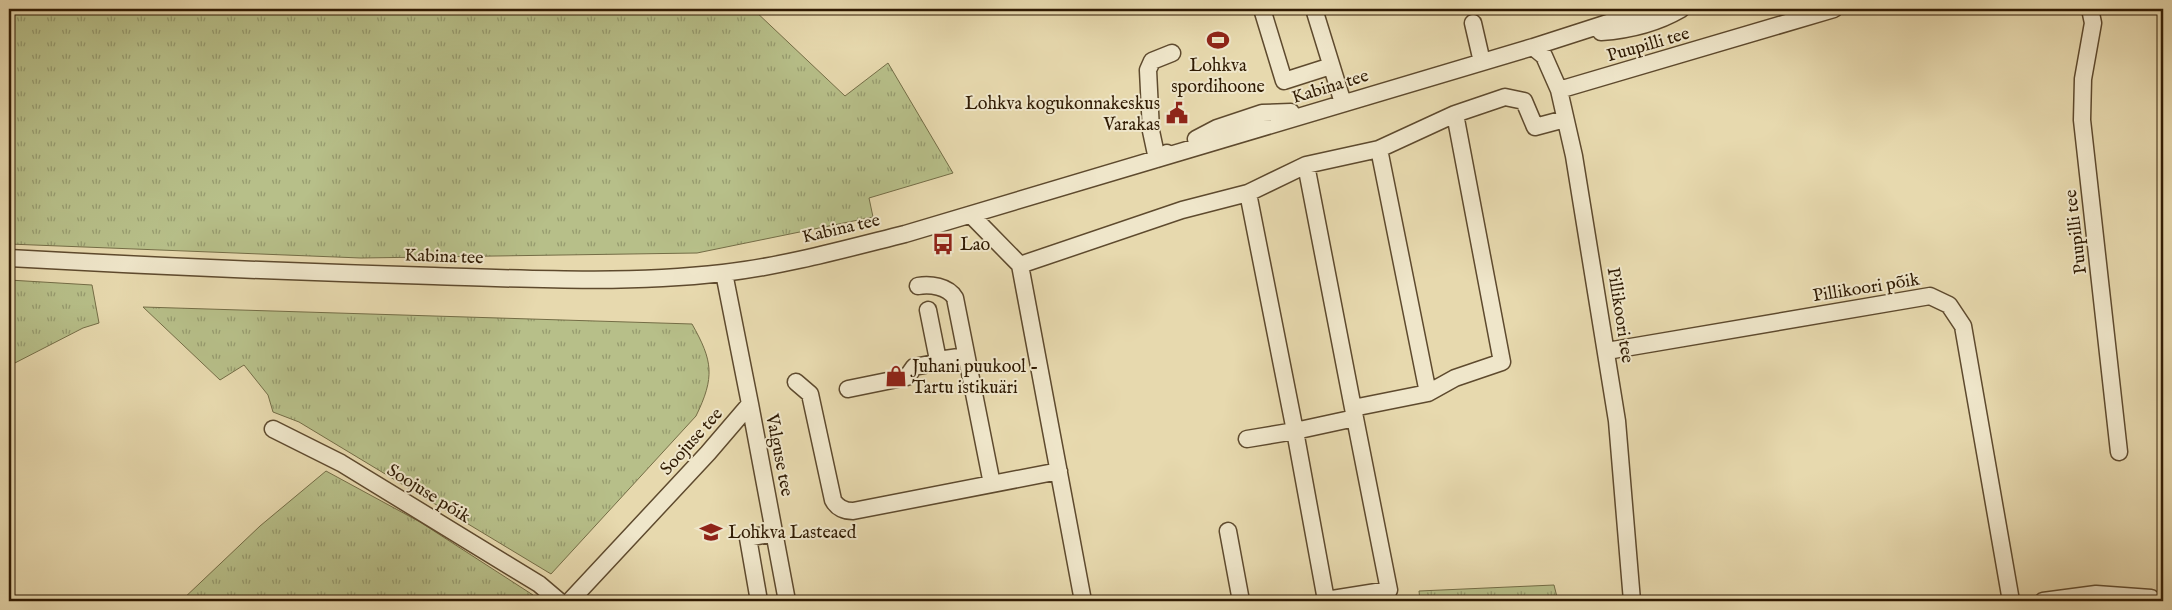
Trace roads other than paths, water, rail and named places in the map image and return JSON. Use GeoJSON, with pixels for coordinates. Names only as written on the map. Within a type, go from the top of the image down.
{"type":"FeatureCollection","features":[{"type":"Feature","properties":{"kind":"street"},"geometry":{"type":"LineString","coordinates":[[1262,9],[1284,81],[1331,66]]}},
{"type":"Feature","properties":{"kind":"street"},"geometry":{"type":"LineString","coordinates":[[1314,9],[1343,103]]}},
{"type":"Feature","properties":{"kind":"street","name":"Kabina tee"},"geometry":{"type":"LineString","coordinates":[[9,258],[332,273],[565,280],[652,278],[724,273],[823,254],[905,234],[1532,47],[1651,9]]}},
{"type":"Feature","properties":{"kind":"street"},"geometry":{"type":"LineString","coordinates":[[1574,34],[1619,31],[1666,17],[1681,9]]}},
{"type":"Feature","properties":{"kind":"street","name":"Puupilli tee"},"geometry":{"type":"LineString","coordinates":[[1559,90],[1834,9]]}},
{"type":"Feature","properties":{"kind":"street","name":"Puupilli tee"},"geometry":{"type":"LineString","coordinates":[[2090,9],[2093,23],[2083,79],[2082,120],[2119,452]]}},
{"type":"Feature","properties":{"kind":"street"},"geometry":{"type":"LineString","coordinates":[[1474,23],[1482,62]]}},
{"type":"Feature","properties":{"kind":"street","name":"Pillikoori tee"},"geometry":{"type":"LineString","coordinates":[[1532,47],[1544,56],[1559,90],[1574,156],[1617,420],[1632,601]]}},
{"type":"Feature","properties":{"kind":"street"},"geometry":{"type":"LineString","coordinates":[[1157,159],[1152,141],[1148,70],[1152,61],[1172,53]]}},
{"type":"Feature","properties":{"kind":"street"},"geometry":{"type":"LineString","coordinates":[[1020,265],[1182,210],[1248,193],[1306,165],[1379,148],[1455,114],[1505,97],[1524,100],[1535,126],[1566,119]]}},
{"type":"Feature","properties":{"kind":"street"},"geometry":{"type":"LineString","coordinates":[[1247,439],[1295,431],[1428,393],[1454,378],[1502,362],[1455,114]]}},
{"type":"Feature","properties":{"kind":"street"},"geometry":{"type":"LineString","coordinates":[[1379,148],[1428,393]]}},
{"type":"Feature","properties":{"kind":"street"},"geometry":{"type":"LineString","coordinates":[[1248,193],[1295,431],[1322,600],[1389,590],[1306,165]]}},
{"type":"Feature","properties":{"kind":"street"},"geometry":{"type":"LineString","coordinates":[[971,215],[1020,265],[1083,601]]}},
{"type":"Feature","properties":{"kind":"street"},"geometry":{"type":"LineString","coordinates":[[724,273],[750,404]]}},
{"type":"Feature","properties":{"kind":"street"},"geometry":{"type":"LineString","coordinates":[[918,286],[935,286],[951,292],[956,303],[992,484]]}},
{"type":"Feature","properties":{"kind":"street","name":"Pillikoori põik"},"geometry":{"type":"LineString","coordinates":[[1607,351],[1930,296],[1949,305],[1963,326],[2011,601]]}},
{"type":"Feature","properties":{"kind":"street"},"geometry":{"type":"LineString","coordinates":[[928,310],[938,360]]}},
{"type":"Feature","properties":{"kind":"street"},"geometry":{"type":"LineString","coordinates":[[848,389],[906,377],[914,367],[935,363],[938,360],[966,356]]}},
{"type":"Feature","properties":{"kind":"street"},"geometry":{"type":"LineString","coordinates":[[796,382],[810,394],[832,500],[845,511],[853,512],[1059,471]]}},
{"type":"Feature","properties":{"kind":"street","name":"Valguse tee"},"geometry":{"type":"LineString","coordinates":[[750,404],[787,601]]}},
{"type":"Feature","properties":{"kind":"street","name":"Soojuse tee"},"geometry":{"type":"LineString","coordinates":[[580,597],[750,404]]}},
{"type":"Feature","properties":{"kind":"street","name":"Soojuse põik"},"geometry":{"type":"LineString","coordinates":[[273,429],[341,463],[539,584],[559,601]]}},
{"type":"Feature","properties":{"kind":"street"},"geometry":{"type":"LineString","coordinates":[[1228,532],[1241,601]]}},
{"type":"Feature","properties":{"kind":"street"},"geometry":{"type":"LineString","coordinates":[[759,601],[748,538],[774,533]]}},
{"type":"Feature","properties":{"kind":"street"},"geometry":{"type":"LineString","coordinates":[[2043,601],[2096,594],[2151,598]]}},
{"type":"Feature","properties":{"kind":"place","name":"Lohkva spordihoone"},"geometry":{"type":"Point","coordinates":[1218,40]}},
{"type":"Feature","properties":{"kind":"place","name":"Lohkva kogukonnakeskus Varakas"},"geometry":{"type":"Point","coordinates":[1177,113]}},
{"type":"Feature","properties":{"kind":"place","name":"Lao"},"geometry":{"type":"Point","coordinates":[943,244]}},
{"type":"Feature","properties":{"kind":"place","name":"Juhani puukool - Tartu istikuäri"},"geometry":{"type":"Point","coordinates":[896,376]}},
{"type":"Feature","properties":{"kind":"place","name":"Lohkva Lasteaed"},"geometry":{"type":"Point","coordinates":[711,532]}}]}
